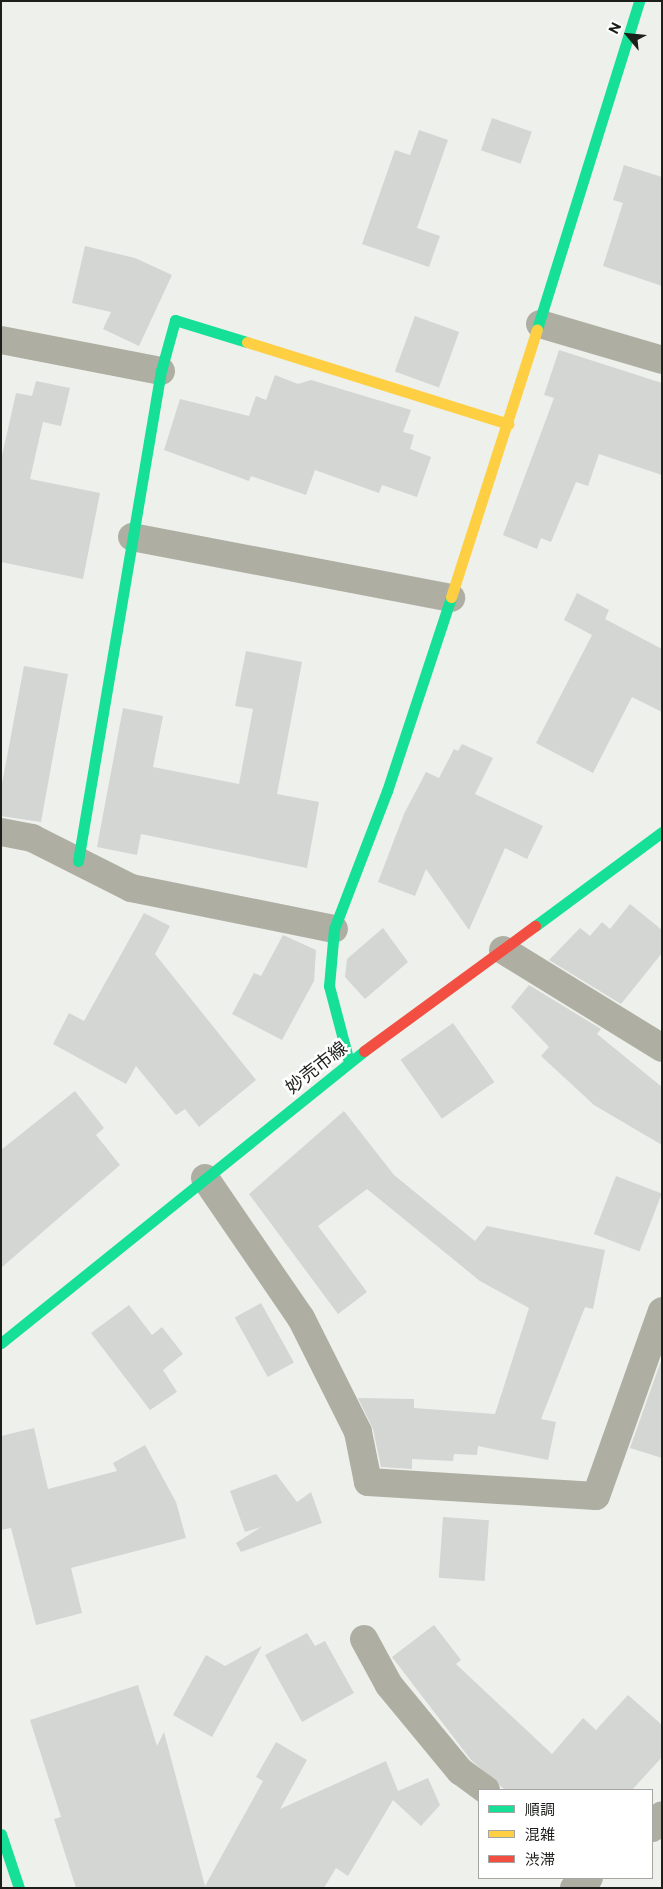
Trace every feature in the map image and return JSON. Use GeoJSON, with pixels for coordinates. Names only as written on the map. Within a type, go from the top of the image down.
{"type":"FeatureCollection","features":[{"type":"Feature","properties":{"kind":"street"},"geometry":{"type":"LineString","coordinates":[[349,1062],[329,986],[334,929],[387,791],[452,598],[540,324],[638,1]]}},
{"type":"Feature","properties":{"kind":"street"},"geometry":{"type":"LineString","coordinates":[[78,862],[161,372],[175,320],[508,424]]}},
{"type":"Feature","properties":{"kind":"street"},"geometry":{"type":"LineString","coordinates":[[540,324],[662,360]]}},
{"type":"Feature","properties":{"kind":"street"},"geometry":{"type":"LineString","coordinates":[[1,340],[161,372]]}},
{"type":"Feature","properties":{"kind":"street"},"geometry":{"type":"LineString","coordinates":[[132,538],[452,598]]}},
{"type":"Feature","properties":{"kind":"street"},"geometry":{"type":"LineString","coordinates":[[1,832],[32,838],[131,888],[334,929]]}},
{"type":"Feature","properties":{"kind":"street","name":"妙売市線"},"geometry":{"type":"LineString","coordinates":[[1,1343],[349,1062],[662,832]]}},
{"type":"Feature","properties":{"kind":"street"},"geometry":{"type":"LineString","coordinates":[[503,950],[662,1048]]}},
{"type":"Feature","properties":{"kind":"street"},"geometry":{"type":"LineString","coordinates":[[205,1178],[301,1318],[358,1432],[368,1482],[596,1496],[662,1311]]}},
{"type":"Feature","properties":{"kind":"street"},"geometry":{"type":"LineString","coordinates":[[364,1639],[389,1685],[460,1771],[485,1789]]}},
{"type":"Feature","properties":{"kind":"street"},"geometry":{"type":"LineString","coordinates":[[653,1827],[662,1815]]}},
{"type":"Feature","properties":{"kind":"street"},"geometry":{"type":"LineString","coordinates":[[1,1834],[19,1888]]}},
{"type":"Feature","properties":{"kind":"street"},"geometry":{"type":"LineString","coordinates":[[574,1888],[588,1879]]}},
{"type":"Feature","properties":{"kind":"building"},"geometry":{"type":"Polygon","coordinates":[[[492,118],[532,132],[521,164],[481,150],[492,118]]]}},
{"type":"Feature","properties":{"kind":"building"},"geometry":{"type":"Polygon","coordinates":[[[419,130],[448,140],[417,228],[440,236],[429,267],[362,244],[395,150],[410,155],[419,130]]]}},
{"type":"Feature","properties":{"kind":"building"},"geometry":{"type":"Polygon","coordinates":[[[624,165],[662,177],[662,286],[603,266],[623,203],[613,200],[624,165]]]}},
{"type":"Feature","properties":{"kind":"building"},"geometry":{"type":"Polygon","coordinates":[[[85,246],[135,258],[172,275],[139,346],[103,329],[111,312],[72,303],[85,246]]]}},
{"type":"Feature","properties":{"kind":"building"},"geometry":{"type":"Polygon","coordinates":[[[415,316],[459,332],[439,388],[395,371],[415,316]]]}},
{"type":"Feature","properties":{"kind":"building"},"geometry":{"type":"Polygon","coordinates":[[[559,350],[662,383],[662,475],[599,454],[588,486],[576,482],[551,542],[541,538],[537,549],[503,535],[554,398],[544,395],[559,350]]]}},
{"type":"Feature","properties":{"kind":"building"},"geometry":{"type":"Polygon","coordinates":[[[275,375],[298,384],[311,380],[411,410],[403,432],[414,435],[410,449],[431,457],[417,497],[382,485],[379,493],[315,470],[306,495],[251,476],[249,481],[164,450],[180,399],[249,416],[256,396],[266,400],[275,375]]]}},
{"type":"Feature","properties":{"kind":"building"},"geometry":{"type":"Polygon","coordinates":[[[36,381],[70,388],[61,426],[43,422],[30,479],[100,493],[83,579],[1,562],[1,460],[16,393],[32,396],[36,381]]]}},
{"type":"Feature","properties":{"kind":"building"},"geometry":{"type":"Polygon","coordinates":[[[577,593],[609,610],[605,619],[662,649],[662,712],[632,697],[593,773],[536,743],[592,635],[564,620],[577,593]]]}},
{"type":"Feature","properties":{"kind":"building"},"geometry":{"type":"Polygon","coordinates":[[[246,651],[302,662],[277,794],[319,802],[307,868],[141,834],[137,855],[97,847],[123,708],[163,716],[153,767],[239,784],[253,709],[235,706],[246,651]]]}},
{"type":"Feature","properties":{"kind":"building"},"geometry":{"type":"Polygon","coordinates":[[[24,666],[68,674],[41,822],[1,816],[1,789],[24,666]]]}},
{"type":"Feature","properties":{"kind":"building"},"geometry":{"type":"Polygon","coordinates":[[[462,744],[493,758],[475,794],[543,826],[527,859],[505,848],[469,930],[426,869],[415,896],[378,882],[404,814],[426,772],[439,778],[454,749],[458,751],[462,744]]]}},
{"type":"Feature","properties":{"kind":"building"},"geometry":{"type":"Polygon","coordinates":[[[630,904],[662,930],[662,953],[621,1004],[549,960],[580,928],[590,936],[602,922],[610,929],[630,904]]]}},
{"type":"Feature","properties":{"kind":"building"},"geometry":{"type":"Polygon","coordinates":[[[144,913],[170,926],[155,954],[256,1080],[199,1127],[185,1109],[176,1115],[136,1066],[126,1084],[53,1044],[69,1013],[84,1021],[144,913]]]}},
{"type":"Feature","properties":{"kind":"building"},"geometry":{"type":"Polygon","coordinates":[[[383,928],[408,962],[365,999],[345,977],[347,959],[383,928]]]}},
{"type":"Feature","properties":{"kind":"building"},"geometry":{"type":"Polygon","coordinates":[[[283,935],[316,950],[314,981],[282,1040],[232,1014],[254,973],[261,976],[283,935]]]}},
{"type":"Feature","properties":{"kind":"building"},"geometry":{"type":"Polygon","coordinates":[[[529,985],[601,1029],[597,1034],[662,1087],[662,1145],[594,1105],[541,1056],[549,1047],[511,1007],[529,985]]]}},
{"type":"Feature","properties":{"kind":"building"},"geometry":{"type":"Polygon","coordinates":[[[453,1023],[494,1082],[442,1119],[401,1060],[453,1023]]]}},
{"type":"Feature","properties":{"kind":"building"},"geometry":{"type":"Polygon","coordinates":[[[75,1091],[104,1128],[96,1135],[120,1165],[1,1268],[1,1150],[75,1091]]]}},
{"type":"Feature","properties":{"kind":"building"},"geometry":{"type":"Polygon","coordinates":[[[344,1111],[394,1175],[475,1241],[487,1226],[605,1250],[593,1309],[585,1307],[541,1419],[556,1422],[548,1460],[478,1446],[477,1455],[454,1454],[453,1461],[412,1459],[412,1469],[381,1467],[373,1429],[358,1398],[414,1399],[414,1408],[495,1414],[529,1308],[480,1281],[367,1189],[318,1226],[367,1292],[338,1314],[249,1194],[344,1111]]]}},
{"type":"Feature","properties":{"kind":"building"},"geometry":{"type":"Polygon","coordinates":[[[616,1176],[662,1194],[640,1251],[594,1234],[616,1176]]]}},
{"type":"Feature","properties":{"kind":"building"},"geometry":{"type":"Polygon","coordinates":[[[261,1303],[294,1362],[268,1377],[235,1318],[261,1303]]]}},
{"type":"Feature","properties":{"kind":"building"},"geometry":{"type":"Polygon","coordinates":[[[129,1305],[152,1335],[162,1327],[183,1354],[163,1370],[177,1392],[150,1410],[91,1333],[129,1305]]]}},
{"type":"Feature","properties":{"kind":"building"},"geometry":{"type":"Polygon","coordinates":[[[662,1358],[662,1458],[630,1448],[662,1358]]]}},
{"type":"Feature","properties":{"kind":"building"},"geometry":{"type":"Polygon","coordinates":[[[34,1428],[48,1489],[117,1471],[113,1463],[145,1445],[176,1502],[186,1538],[71,1568],[82,1613],[36,1625],[11,1528],[1,1530],[1,1436],[34,1428]]]}},
{"type":"Feature","properties":{"kind":"building"},"geometry":{"type":"Polygon","coordinates":[[[276,1474],[297,1502],[311,1492],[322,1523],[241,1552],[236,1543],[261,1527],[245,1532],[230,1491],[276,1474]]]}},
{"type":"Feature","properties":{"kind":"building"},"geometry":{"type":"Polygon","coordinates":[[[443,1517],[489,1520],[485,1581],[439,1578],[443,1517]]]}},
{"type":"Feature","properties":{"kind":"building"},"geometry":{"type":"Polygon","coordinates":[[[434,1625],[461,1660],[456,1664],[552,1754],[583,1718],[596,1730],[628,1695],[662,1725],[662,1757],[633,1789],[504,1789],[471,1760],[392,1657],[434,1625]]]}},
{"type":"Feature","properties":{"kind":"building"},"geometry":{"type":"Polygon","coordinates":[[[307,1633],[315,1646],[325,1641],[354,1693],[302,1722],[265,1655],[307,1633]]]}},
{"type":"Feature","properties":{"kind":"building"},"geometry":{"type":"Polygon","coordinates":[[[262,1646],[212,1737],[173,1715],[206,1655],[225,1666],[262,1646]]]}},
{"type":"Feature","properties":{"kind":"building"},"geometry":{"type":"Polygon","coordinates":[[[138,1685],[157,1746],[164,1732],[205,1886],[263,1781],[256,1777],[276,1742],[307,1760],[280,1809],[386,1761],[398,1791],[428,1778],[440,1805],[421,1826],[393,1800],[348,1876],[336,1868],[324,1888],[76,1888],[54,1819],[61,1817],[30,1720],[138,1685]]]}},
{"type":"Feature","properties":{"kind":"traffic: fast"},"geometry":{"type":"LineString","coordinates":[[537,329],[639,1]]}},
{"type":"Feature","properties":{"kind":"traffic: fast"},"geometry":{"type":"LineString","coordinates":[[78,861],[161,371],[175,320],[247,342]]}},
{"type":"Feature","properties":{"kind":"traffic: fast"},"geometry":{"type":"LineString","coordinates":[[349,1062],[329,986],[334,929],[387,791],[451,597]]}},
{"type":"Feature","properties":{"kind":"traffic: fast"},"geometry":{"type":"LineString","coordinates":[[535,926],[662,832]]}},
{"type":"Feature","properties":{"kind":"traffic: fast"},"geometry":{"type":"LineString","coordinates":[[1,1343],[364,1051]]}},
{"type":"Feature","properties":{"kind":"traffic: fast"},"geometry":{"type":"LineString","coordinates":[[1,1834],[19,1888]]}},
{"type":"Feature","properties":{"kind":"traffic: slow"},"geometry":{"type":"LineString","coordinates":[[451,597],[537,329]]}},
{"type":"Feature","properties":{"kind":"traffic: slow"},"geometry":{"type":"LineString","coordinates":[[247,342],[508,424]]}},
{"type":"Feature","properties":{"kind":"traffic: jam"},"geometry":{"type":"LineString","coordinates":[[364,1051],[535,926]]}}]}
